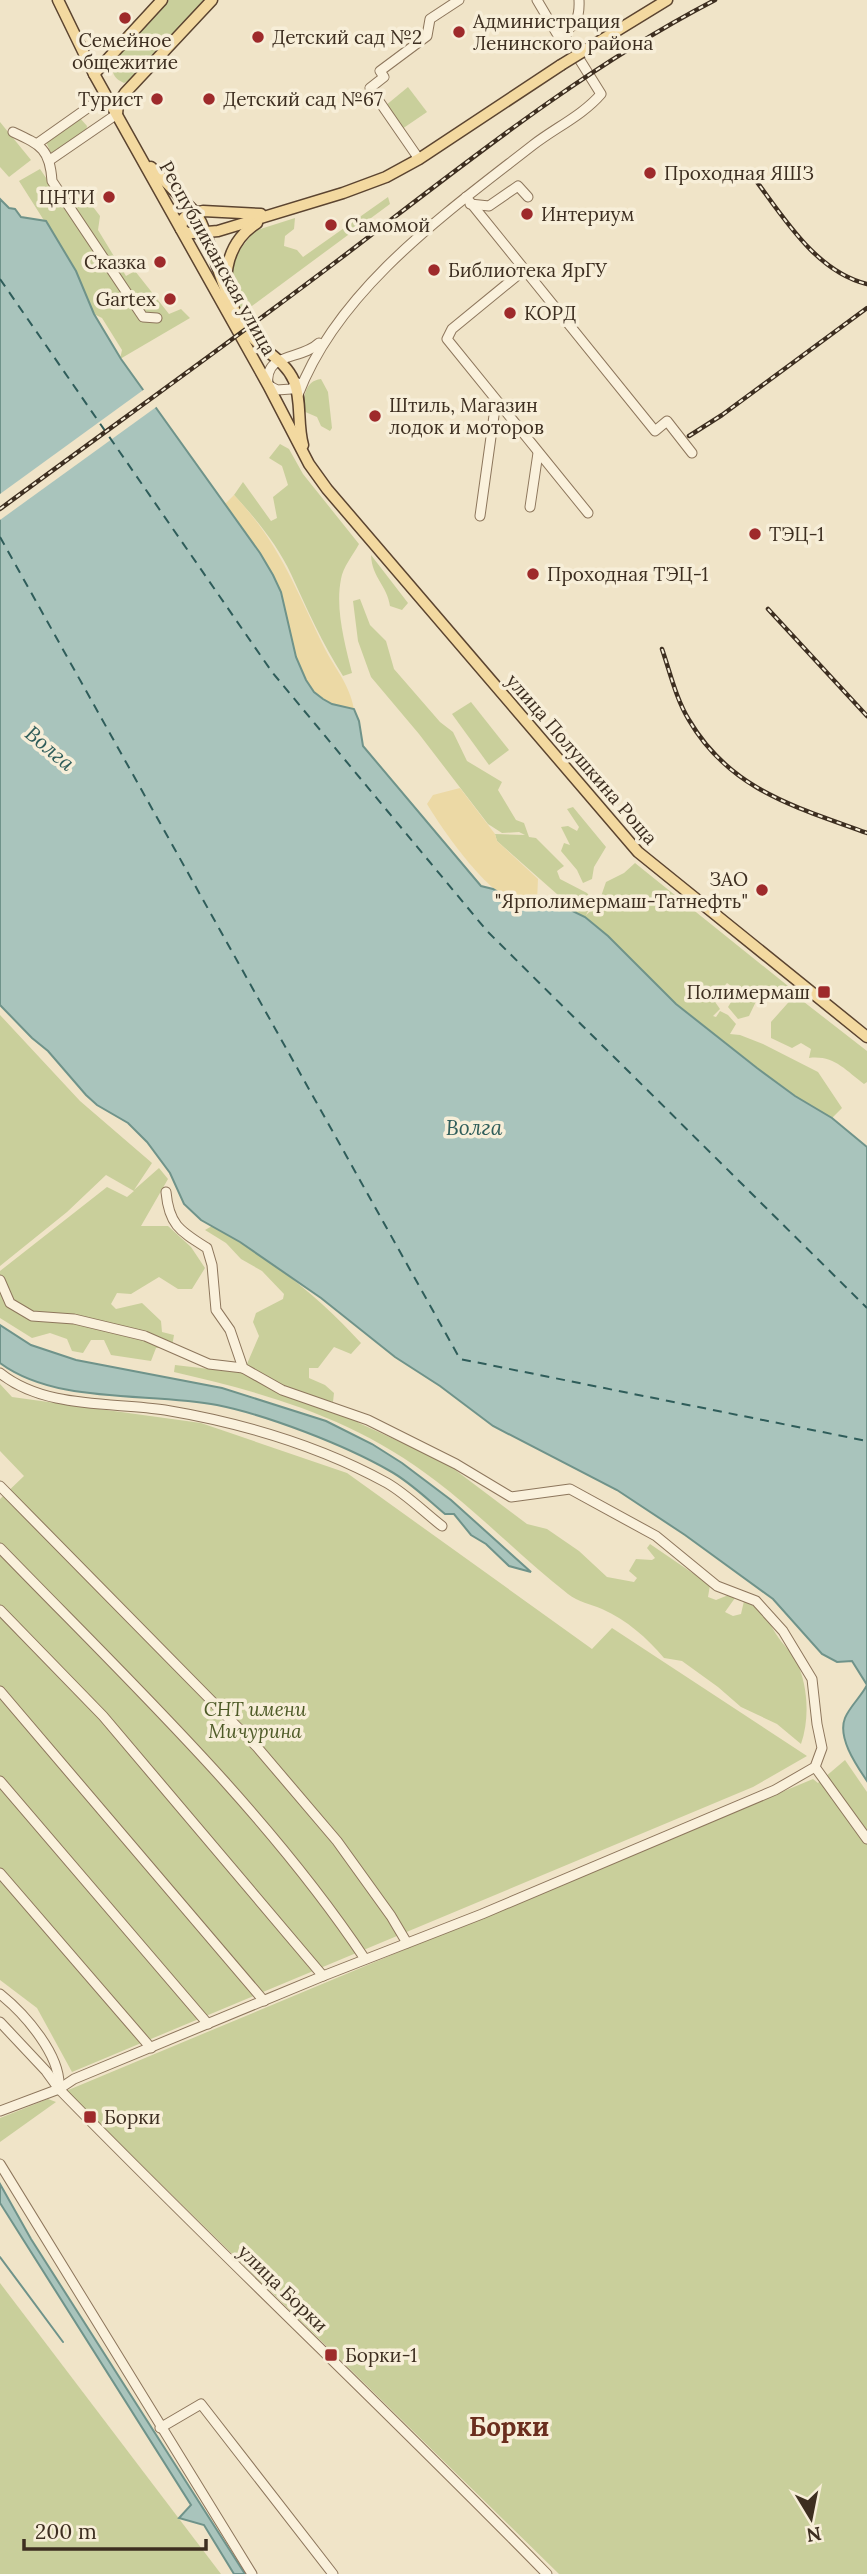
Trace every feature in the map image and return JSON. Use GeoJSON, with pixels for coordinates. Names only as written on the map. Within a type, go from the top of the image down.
{"type":"FeatureCollection","features":[{"type":"Feature","properties":{"kind":"main road","name":"Республиканская улица"},"geometry":{"type":"LineString","coordinates":[[58,0],[103,91],[268,385]]}},
{"type":"Feature","properties":{"kind":"main road"},"geometry":{"type":"LineString","coordinates":[[94,74],[162,0]]}},
{"type":"Feature","properties":{"kind":"main road"},"geometry":{"type":"LineString","coordinates":[[117,114],[118,104],[125,93],[212,0]]}},
{"type":"Feature","properties":{"kind":"main road"},"geometry":{"type":"LineString","coordinates":[[289,209],[256,215],[199,212],[183,219],[181,229],[187,233],[205,233],[272,215],[378,180],[419,159],[587,48],[667,0]]}},
{"type":"Feature","properties":{"kind":"main road"},"geometry":{"type":"LineString","coordinates":[[103,91],[125,93]]}},
{"type":"Feature","properties":{"kind":"main road","name":"Республиканская улица"},"geometry":{"type":"LineString","coordinates":[[137,148],[176,194],[199,212],[225,290],[250,335],[290,373],[296,391]]}},
{"type":"Feature","properties":{"kind":"main road"},"geometry":{"type":"LineString","coordinates":[[225,290],[226,273],[233,248],[250,228],[272,215]]}},
{"type":"Feature","properties":{"kind":"main road","name":"улица Полушкина Роща"},"geometry":{"type":"LineString","coordinates":[[268,385],[309,464],[349,515],[628,842],[668,878],[867,1037]]}},
{"type":"Feature","properties":{"kind":"main road","name":"улица Полушкина Роща"},"geometry":{"type":"LineString","coordinates":[[296,391],[302,440],[309,464]]}},
{"type":"Feature","properties":{"kind":"street"},"geometry":{"type":"LineString","coordinates":[[419,159],[370,88],[384,77],[380,71],[427,37],[430,19],[459,0]]}},
{"type":"Feature","properties":{"kind":"street"},"geometry":{"type":"LineString","coordinates":[[537,0],[561,35],[573,26],[579,17],[579,0]]}},
{"type":"Feature","properties":{"kind":"street","name":"улица Полушкина Роща"},"geometry":{"type":"LineString","coordinates":[[278,359],[315,348],[367,287],[541,139],[600,96],[561,35]]}},
{"type":"Feature","properties":{"kind":"street"},"geometry":{"type":"LineString","coordinates":[[38,143],[81,113],[103,91]]}},
{"type":"Feature","properties":{"kind":"street"},"geometry":{"type":"LineString","coordinates":[[50,160],[117,114]]}},
{"type":"Feature","properties":{"kind":"street"},"geometry":{"type":"LineString","coordinates":[[13,132],[38,143],[50,160],[52,181],[143,317],[157,318]]}},
{"type":"Feature","properties":{"kind":"street"},"geometry":{"type":"LineString","coordinates":[[468,201],[489,206],[518,186],[528,197]]}},
{"type":"Feature","properties":{"kind":"street"},"geometry":{"type":"LineString","coordinates":[[468,201],[655,431],[667,421],[692,453]]}},
{"type":"Feature","properties":{"kind":"street"},"geometry":{"type":"LineString","coordinates":[[524,270],[452,330],[447,339],[587,513]]}},
{"type":"Feature","properties":{"kind":"street","name":"улица Полушкина Роща"},"geometry":{"type":"LineString","coordinates":[[296,391],[330,332]]}},
{"type":"Feature","properties":{"kind":"street"},"geometry":{"type":"LineString","coordinates":[[278,359],[268,374],[268,385],[277,390],[296,391]]}},
{"type":"Feature","properties":{"kind":"street"},"geometry":{"type":"LineString","coordinates":[[480,516],[496,401]]}},
{"type":"Feature","properties":{"kind":"street"},"geometry":{"type":"LineString","coordinates":[[530,507],[538,453]]}},
{"type":"Feature","properties":{"kind":"street"},"geometry":{"type":"LineString","coordinates":[[166,1192],[168,1213],[180,1231],[207,1248],[212,1265],[216,1310],[230,1330],[243,1368]]}},
{"type":"Feature","properties":{"kind":"street"},"geometry":{"type":"LineString","coordinates":[[0,1280],[10,1303],[32,1316],[74,1319],[145,1336],[209,1364],[243,1368],[282,1390],[368,1420],[456,1464],[512,1497],[570,1489],[656,1536],[717,1586],[756,1601],[783,1631],[812,1679],[822,1748],[815,1767],[775,1790],[668,1837],[323,1976],[74,2079],[59,2089],[0,2111]]}},
{"type":"Feature","properties":{"kind":"street"},"geometry":{"type":"LineString","coordinates":[[0,1373],[13,1384],[45,1395],[90,1403],[163,1410],[241,1425],[293,1441],[389,1484],[442,1526]]}},
{"type":"Feature","properties":{"kind":"street"},"geometry":{"type":"LineString","coordinates":[[3,1489],[257,1747],[337,1841],[407,1943]]}},
{"type":"Feature","properties":{"kind":"street"},"geometry":{"type":"LineString","coordinates":[[0,1548],[264,1825],[344,1927],[365,1959]]}},
{"type":"Feature","properties":{"kind":"street"},"geometry":{"type":"LineString","coordinates":[[0,1610],[103,1716],[323,1976]]}},
{"type":"Feature","properties":{"kind":"street"},"geometry":{"type":"LineString","coordinates":[[0,1691],[264,2001]]}},
{"type":"Feature","properties":{"kind":"street"},"geometry":{"type":"LineString","coordinates":[[815,1767],[867,1839]]}},
{"type":"Feature","properties":{"kind":"street"},"geometry":{"type":"LineString","coordinates":[[0,1782],[208,2024]]}},
{"type":"Feature","properties":{"kind":"street"},"geometry":{"type":"LineString","coordinates":[[0,1873],[151,2048]]}},
{"type":"Feature","properties":{"kind":"street"},"geometry":{"type":"LineString","coordinates":[[0,1994],[32,2024],[54,2062],[60,2078],[59,2089]]}},
{"type":"Feature","properties":{"kind":"street","name":"улица Борки"},"geometry":{"type":"LineString","coordinates":[[0,2022],[46,2071],[59,2089],[158,2191],[469,2494],[547,2574]]}},
{"type":"Feature","properties":{"kind":"street"},"geometry":{"type":"LineString","coordinates":[[0,2164],[253,2574]]}},
{"type":"Feature","properties":{"kind":"street"},"geometry":{"type":"LineString","coordinates":[[160,2427],[201,2404],[333,2574]]}},
{"type":"Feature","properties":{"kind":"green space"},"geometry":{"type":"Polygon","coordinates":[[[169,0],[206,0],[133,79],[124,83],[120,81],[114,75],[112,61],[169,0]]]}},
{"type":"Feature","properties":{"kind":"green space"},"geometry":{"type":"Polygon","coordinates":[[[408,87],[427,112],[402,129],[385,106],[408,87]]]}},
{"type":"Feature","properties":{"kind":"green space"},"geometry":{"type":"Polygon","coordinates":[[[79,117],[87,126],[86,131],[51,153],[46,142],[79,117]]]}},
{"type":"Feature","properties":{"kind":"green space"},"geometry":{"type":"Polygon","coordinates":[[[0,122],[31,160],[9,177],[0,167],[0,122]]]}},
{"type":"Feature","properties":{"kind":"green space"},"geometry":{"type":"Polygon","coordinates":[[[40,169],[63,203],[84,195],[100,216],[98,230],[126,276],[135,271],[169,314],[181,309],[190,318],[120,359],[122,350],[102,318],[94,314],[76,271],[19,181],[40,169]]]}},
{"type":"Feature","properties":{"kind":"green space"},"geometry":{"type":"Polygon","coordinates":[[[388,197],[390,204],[241,314],[228,286],[236,255],[254,231],[295,218],[294,229],[285,236],[284,246],[297,250],[303,257],[388,197]]]}},
{"type":"Feature","properties":{"kind":"green space"},"geometry":{"type":"Polygon","coordinates":[[[321,379],[328,392],[332,428],[330,431],[321,426],[317,417],[303,411],[308,387],[315,380],[321,379]]]}},
{"type":"Feature","properties":{"kind":"green space"},"geometry":{"type":"Polygon","coordinates":[[[280,444],[289,449],[303,474],[359,544],[344,570],[339,590],[342,626],[352,673],[343,676],[279,552],[234,495],[243,482],[271,521],[277,518],[273,497],[288,485],[282,466],[269,458],[280,444]]]}},
{"type":"Feature","properties":{"kind":"green space"},"geometry":{"type":"Polygon","coordinates":[[[371,555],[408,603],[402,610],[390,606],[374,570],[371,555]]]}},
{"type":"Feature","properties":{"kind":"green space"},"geometry":{"type":"Polygon","coordinates":[[[360,599],[370,625],[386,641],[394,669],[440,722],[453,732],[467,761],[502,782],[498,790],[516,820],[524,823],[529,837],[536,838],[564,866],[557,871],[560,879],[587,893],[593,901],[586,915],[598,905],[606,882],[624,873],[635,863],[793,990],[767,986],[761,991],[749,1016],[738,1019],[728,1007],[738,991],[727,983],[713,999],[720,1009],[713,1016],[716,1017],[720,1011],[728,1015],[736,1024],[730,1034],[763,1044],[818,1072],[842,1108],[832,1118],[795,1096],[676,1004],[608,936],[585,917],[566,908],[558,895],[497,841],[495,834],[525,835],[519,832],[502,833],[488,824],[371,677],[358,641],[353,601],[360,599]]]}},
{"type":"Feature","properties":{"kind":"green space"},"geometry":{"type":"Polygon","coordinates":[[[471,702],[509,750],[489,765],[452,714],[471,702]]]}},
{"type":"Feature","properties":{"kind":"green space"},"geometry":{"type":"Polygon","coordinates":[[[573,807],[606,847],[594,867],[592,879],[583,883],[577,870],[561,851],[564,843],[570,845],[561,827],[568,826],[577,831],[579,827],[567,809],[573,807]]]}},
{"type":"Feature","properties":{"kind":"green space"},"geometry":{"type":"Polygon","coordinates":[[[795,995],[867,1051],[867,1082],[864,1084],[832,1061],[809,1058],[811,1049],[801,1043],[792,1048],[771,1038],[771,1022],[795,995]]]}},
{"type":"Feature","properties":{"kind":"green space"},"geometry":{"type":"Polygon","coordinates":[[[0,1015],[80,1101],[152,1163],[134,1190],[159,1168],[168,1179],[141,1226],[168,1226],[191,1247],[205,1268],[192,1289],[178,1289],[159,1277],[131,1294],[117,1293],[111,1304],[116,1309],[142,1303],[161,1321],[162,1332],[174,1335],[172,1347],[156,1348],[151,1361],[111,1355],[104,1340],[91,1340],[83,1353],[72,1351],[67,1339],[50,1333],[32,1338],[0,1318],[0,1271],[107,1187],[127,1197],[134,1191],[106,1175],[67,1212],[0,1266],[0,1015]]]}},
{"type":"Feature","properties":{"kind":"green space"},"geometry":{"type":"Polygon","coordinates":[[[212,1226],[253,1250],[292,1278],[361,1343],[351,1354],[334,1347],[318,1368],[309,1368],[309,1378],[325,1385],[334,1393],[333,1402],[321,1399],[342,1409],[359,1423],[446,1463],[527,1524],[547,1529],[579,1551],[607,1577],[634,1582],[637,1578],[629,1571],[636,1559],[655,1558],[647,1548],[650,1544],[710,1585],[708,1597],[716,1600],[731,1594],[735,1598],[725,1612],[733,1616],[741,1614],[744,1601],[762,1611],[778,1638],[796,1660],[803,1680],[807,1713],[801,1744],[777,1724],[741,1707],[682,1661],[664,1658],[620,1618],[568,1594],[453,1494],[406,1459],[343,1425],[311,1412],[244,1390],[174,1372],[175,1365],[243,1373],[259,1336],[253,1322],[256,1313],[283,1299],[284,1294],[262,1271],[241,1259],[226,1243],[205,1230],[212,1226]]]}},
{"type":"Feature","properties":{"kind":"green space","name":"СНТ имени Мичурина"},"geometry":{"type":"Polygon","coordinates":[[[0,1384],[12,1397],[201,1423],[347,1473],[592,1649],[612,1628],[807,1756],[753,1787],[72,2072],[37,2008],[0,1980],[0,1499],[24,1476],[0,1451],[0,1384]]]}},
{"type":"Feature","properties":{"kind":"green space"},"geometry":{"type":"Polygon","coordinates":[[[845,1760],[867,1792],[867,2574],[559,2574],[66,2091],[813,1779],[818,1783],[845,1760]]]}},
{"type":"Feature","properties":{"kind":"green space"},"geometry":{"type":"Polygon","coordinates":[[[48,2099],[56,2102],[0,2142],[0,2118],[48,2099]]]}},
{"type":"Feature","properties":{"kind":"green space"},"geometry":{"type":"Polygon","coordinates":[[[0,2283],[221,2574],[0,2574],[0,2283]]]}},
{"type":"Feature","properties":{"kind":"sand"},"geometry":{"type":"Polygon","coordinates":[[[234,495],[275,549],[345,684],[354,709],[324,699],[304,678],[298,665],[275,579],[255,546],[224,505],[234,495]]]}},
{"type":"Feature","properties":{"kind":"sand"},"geometry":{"type":"Polygon","coordinates":[[[460,788],[495,834],[497,841],[538,879],[537,901],[518,902],[504,896],[479,874],[443,829],[427,804],[433,795],[460,788]]]}},
{"type":"Feature","properties":{"kind":"water","name":"Волга"},"geometry":{"type":"Polygon","coordinates":[[[0,199],[9,208],[15,209],[21,217],[46,221],[76,271],[94,314],[121,359],[260,553],[281,592],[296,657],[314,692],[332,704],[354,709],[363,746],[481,886],[493,889],[513,901],[552,901],[585,917],[608,936],[676,1004],[757,1068],[795,1096],[832,1118],[867,1147],[867,1685],[852,1661],[837,1662],[822,1654],[773,1599],[685,1535],[617,1490],[493,1426],[440,1386],[395,1357],[321,1298],[240,1242],[201,1220],[184,1204],[170,1173],[147,1142],[128,1123],[97,1105],[86,1095],[48,1051],[0,1005],[0,199]]]}},
{"type":"Feature","properties":{"kind":"water"},"geometry":{"type":"Polygon","coordinates":[[[0,1325],[31,1345],[76,1360],[222,1388],[326,1421],[372,1444],[402,1463],[451,1500],[531,1572],[509,1566],[486,1544],[471,1535],[454,1514],[445,1514],[397,1475],[351,1451],[305,1432],[217,1405],[76,1391],[23,1376],[0,1363],[0,1325]]]}},
{"type":"Feature","properties":{"kind":"water"},"geometry":{"type":"Polygon","coordinates":[[[867,1685],[867,1781],[849,1751],[843,1726],[847,1714],[867,1685]]]}},
{"type":"Feature","properties":{"kind":"water"},"geometry":{"type":"Polygon","coordinates":[[[0,2184],[31,2239],[245,2574],[234,2574],[204,2525],[179,2518],[191,2505],[0,2203],[0,2184]]]}},
{"type":"Feature","properties":{"kind":"pier"},"geometry":{"type":"Polygon","coordinates":[[[146,388],[159,405],[0,520],[0,494],[146,388]]]}},
{"type":"Feature","properties":{"kind":"waterway"},"geometry":{"type":"LineString","coordinates":[[0,2257],[63,2342]]}},
{"type":"Feature","properties":{"kind":"ferry route"},"geometry":{"type":"LineString","coordinates":[[0,279],[272,672],[487,931],[867,1308]]}},
{"type":"Feature","properties":{"kind":"ferry route"},"geometry":{"type":"LineString","coordinates":[[0,537],[460,1359],[867,1441]]}},
{"type":"Feature","properties":{"kind":"railway"},"geometry":{"type":"LineString","coordinates":[[0,509],[569,88],[665,27],[715,0]]}},
{"type":"Feature","properties":{"kind":"railway"},"geometry":{"type":"LineString","coordinates":[[748,170],[785,221],[814,253],[848,277],[867,284]]}},
{"type":"Feature","properties":{"kind":"railway"},"geometry":{"type":"LineString","coordinates":[[689,436],[722,415],[867,308]]}},
{"type":"Feature","properties":{"kind":"railway"},"geometry":{"type":"LineString","coordinates":[[768,609],[867,716]]}},
{"type":"Feature","properties":{"kind":"railway"},"geometry":{"type":"LineString","coordinates":[[662,649],[684,712],[724,764],[767,793],[867,833]]}},
{"type":"Feature","properties":{"kind":"place","name":"Семейное общежитие"},"geometry":{"type":"Point","coordinates":[125,18]}},
{"type":"Feature","properties":{"kind":"place","name":"Администрация Ленинского района"},"geometry":{"type":"Point","coordinates":[459,32]}},
{"type":"Feature","properties":{"kind":"place","name":"Детский сад №2"},"geometry":{"type":"Point","coordinates":[258,37]}},
{"type":"Feature","properties":{"kind":"place","name":"Турист"},"geometry":{"type":"Point","coordinates":[157,99]}},
{"type":"Feature","properties":{"kind":"place","name":"Детский сад №67"},"geometry":{"type":"Point","coordinates":[209,99]}},
{"type":"Feature","properties":{"kind":"place","name":"Проходная ЯШЗ"},"geometry":{"type":"Point","coordinates":[650,173]}},
{"type":"Feature","properties":{"kind":"place","name":"ЦНТИ"},"geometry":{"type":"Point","coordinates":[109,197]}},
{"type":"Feature","properties":{"kind":"place","name":"Интериум"},"geometry":{"type":"Point","coordinates":[527,214]}},
{"type":"Feature","properties":{"kind":"place","name":"Самомой"},"geometry":{"type":"Point","coordinates":[331,225]}},
{"type":"Feature","properties":{"kind":"place","name":"Сказка"},"geometry":{"type":"Point","coordinates":[160,262]}},
{"type":"Feature","properties":{"kind":"place","name":"Библиотека ЯрГУ"},"geometry":{"type":"Point","coordinates":[434,270]}},
{"type":"Feature","properties":{"kind":"place","name":"Gartex"},"geometry":{"type":"Point","coordinates":[170,299]}},
{"type":"Feature","properties":{"kind":"place","name":"КОРД"},"geometry":{"type":"Point","coordinates":[510,313]}},
{"type":"Feature","properties":{"kind":"place","name":"Штиль, Магазин лодок и моторов"},"geometry":{"type":"Point","coordinates":[375,416]}},
{"type":"Feature","properties":{"kind":"place","name":"ТЭЦ-1"},"geometry":{"type":"Point","coordinates":[755,534]}},
{"type":"Feature","properties":{"kind":"place","name":"Проходная ТЭЦ-1"},"geometry":{"type":"Point","coordinates":[533,574]}},
{"type":"Feature","properties":{"kind":"place","name":"ЗАО \"Ярполимермаш-Татнефть\""},"geometry":{"type":"Point","coordinates":[762,890]}},
{"type":"Feature","properties":{"kind":"place","name":"Полимермаш"},"geometry":{"type":"Point","coordinates":[824,992]}},
{"type":"Feature","properties":{"kind":"place","name":"Борки"},"geometry":{"type":"Point","coordinates":[90,2117]}},
{"type":"Feature","properties":{"kind":"place","name":"Борки-1"},"geometry":{"type":"Point","coordinates":[331,2355]}},
{"type":"Feature","properties":{"kind":"district","name":"Борки"},"geometry":{"type":"Point","coordinates":[509,2426]}}]}
